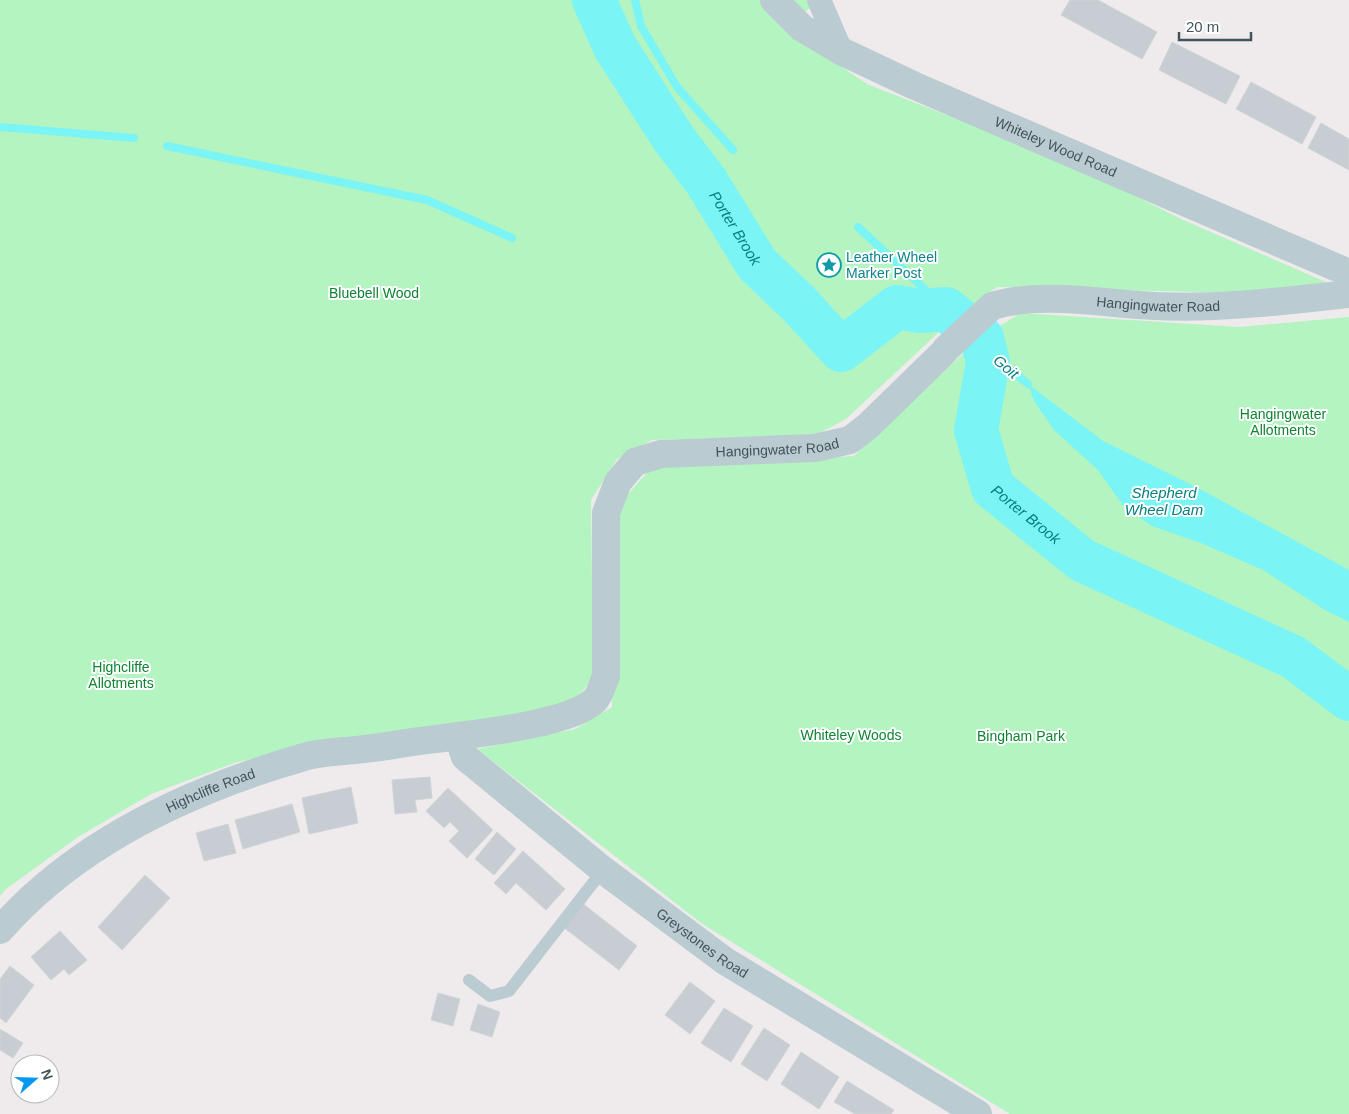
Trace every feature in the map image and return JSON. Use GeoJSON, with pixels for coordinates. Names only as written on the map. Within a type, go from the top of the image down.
{"type":"FeatureCollection","features":[{"type":"Feature","properties":{"kind":"street","name":"Whiteley Wood Road"},"geometry":{"type":"LineString","coordinates":[[774,0],[802,28],[841,51],[924,90],[1349,273]]}},
{"type":"Feature","properties":{"kind":"street"},"geometry":{"type":"LineString","coordinates":[[819,0],[841,51]]}},
{"type":"Feature","properties":{"kind":"street","name":"Hangingwater Road"},"geometry":{"type":"LineString","coordinates":[[458,736],[571,715],[596,700],[606,676],[606,513],[618,482],[635,462],[661,454],[815,448],[850,440],[868,426],[992,306],[1019,301],[1059,300],[1157,306],[1252,305],[1349,294]]}},
{"type":"Feature","properties":{"kind":"street","name":"Greystones Road"},"geometry":{"type":"LineString","coordinates":[[458,736],[465,757],[603,870],[725,962],[978,1114]]}},
{"type":"Feature","properties":{"kind":"street","name":"Highcliffe Road"},"geometry":{"type":"LineString","coordinates":[[0,930],[17,910],[81,858],[146,818],[215,787],[306,756],[458,736]]}},
{"type":"Feature","properties":{"kind":"lane"},"geometry":{"type":"LineString","coordinates":[[469,980],[490,996],[509,991],[603,870]]}},
{"type":"Feature","properties":{"kind":"green space","name":"Bluebell Wood"},"geometry":{"type":"Polygon","coordinates":[[[0,0],[762,0],[787,30],[867,84],[1072,164],[1181,219],[1335,286],[1239,293],[997,287],[957,315],[846,419],[816,435],[652,440],[617,459],[591,500],[593,678],[578,697],[558,709],[306,745],[234,763],[151,794],[78,837],[6,889],[0,896],[0,0]]]}},
{"type":"Feature","properties":{"kind":"green space"},"geometry":{"type":"Polygon","coordinates":[[[790,0],[807,0],[810,8],[802,14],[790,0]]]}},
{"type":"Feature","properties":{"kind":"green space","name":"Whiteley Woods"},"geometry":{"type":"Polygon","coordinates":[[[1021,313],[1239,327],[1349,317],[1349,1114],[1010,1114],[701,923],[477,749],[575,729],[612,707],[616,508],[651,468],[854,456],[980,338],[1021,313]]]}},
{"type":"Feature","properties":{"kind":"water","name":"Shepherd Wheel Dam"},"geometry":{"type":"Polygon","coordinates":[[[1028,384],[1103,441],[1198,488],[1349,570],[1349,622],[1325,610],[1263,570],[1201,543],[1152,526],[1124,507],[1098,470],[1054,430],[1034,401],[1028,384]]]}},
{"type":"Feature","properties":{"kind":"building"},"geometry":{"type":"Polygon","coordinates":[[[1070,0],[1098,0],[1157,32],[1142,59],[1061,15],[1070,0]]]}},
{"type":"Feature","properties":{"kind":"building"},"geometry":{"type":"Polygon","coordinates":[[[1172,42],[1240,76],[1226,104],[1159,70],[1172,42]]]}},
{"type":"Feature","properties":{"kind":"building"},"geometry":{"type":"Polygon","coordinates":[[[1251,82],[1316,117],[1302,144],[1236,109],[1251,82]]]}},
{"type":"Feature","properties":{"kind":"building"},"geometry":{"type":"Polygon","coordinates":[[[1321,123],[1349,139],[1349,170],[1308,148],[1321,123]]]}},
{"type":"Feature","properties":{"kind":"building"},"geometry":{"type":"Polygon","coordinates":[[[430,777],[432,798],[415,800],[417,812],[395,814],[392,780],[430,777]]]}},
{"type":"Feature","properties":{"kind":"building"},"geometry":{"type":"Polygon","coordinates":[[[351,787],[358,823],[309,834],[302,798],[351,787]]]}},
{"type":"Feature","properties":{"kind":"building"},"geometry":{"type":"Polygon","coordinates":[[[448,788],[493,830],[467,858],[449,841],[459,831],[450,822],[444,828],[426,811],[448,788]]]}},
{"type":"Feature","properties":{"kind":"building"},"geometry":{"type":"Polygon","coordinates":[[[292,804],[300,832],[243,849],[235,820],[292,804]]]}},
{"type":"Feature","properties":{"kind":"building"},"geometry":{"type":"Polygon","coordinates":[[[228,824],[236,853],[204,861],[196,833],[228,824]]]}},
{"type":"Feature","properties":{"kind":"building"},"geometry":{"type":"Polygon","coordinates":[[[497,832],[516,849],[494,875],[475,859],[497,832]]]}},
{"type":"Feature","properties":{"kind":"building"},"geometry":{"type":"Polygon","coordinates":[[[523,851],[565,889],[546,910],[516,883],[506,894],[494,883],[523,851]]]}},
{"type":"Feature","properties":{"kind":"building"},"geometry":{"type":"Polygon","coordinates":[[[145,875],[170,898],[122,950],[98,927],[145,875]]]}},
{"type":"Feature","properties":{"kind":"building"},"geometry":{"type":"Polygon","coordinates":[[[582,903],[637,946],[619,970],[563,927],[582,903]]]}},
{"type":"Feature","properties":{"kind":"building"},"geometry":{"type":"Polygon","coordinates":[[[60,931],[87,960],[69,975],[64,969],[51,980],[31,957],[60,931]]]}},
{"type":"Feature","properties":{"kind":"building"},"geometry":{"type":"Polygon","coordinates":[[[10,966],[34,985],[6,1023],[0,1018],[0,979],[10,966]]]}},
{"type":"Feature","properties":{"kind":"building"},"geometry":{"type":"Polygon","coordinates":[[[690,982],[715,1001],[690,1034],[665,1015],[690,982]]]}},
{"type":"Feature","properties":{"kind":"building"},"geometry":{"type":"Polygon","coordinates":[[[438,993],[460,999],[453,1026],[431,1020],[438,993]]]}},
{"type":"Feature","properties":{"kind":"building"},"geometry":{"type":"Polygon","coordinates":[[[478,1004],[500,1012],[492,1037],[470,1030],[478,1004]]]}},
{"type":"Feature","properties":{"kind":"building"},"geometry":{"type":"Polygon","coordinates":[[[724,1008],[753,1026],[731,1062],[701,1043],[724,1008]]]}},
{"type":"Feature","properties":{"kind":"building"},"geometry":{"type":"Polygon","coordinates":[[[764,1028],[790,1045],[767,1081],[741,1064],[764,1028]]]}},
{"type":"Feature","properties":{"kind":"building"},"geometry":{"type":"Polygon","coordinates":[[[0,1029],[23,1043],[16,1054],[10,1054],[10,1056],[0,1050],[0,1029]]]}},
{"type":"Feature","properties":{"kind":"building"},"geometry":{"type":"Polygon","coordinates":[[[801,1052],[839,1077],[819,1109],[781,1084],[801,1052]]]}},
{"type":"Feature","properties":{"kind":"building"},"geometry":{"type":"Polygon","coordinates":[[[847,1081],[894,1110],[891,1114],[855,1114],[834,1102],[847,1081]]]}},
{"type":"Feature","properties":{"kind":"waterway","name":"Porter Brook"},"geometry":{"type":"LineString","coordinates":[[594,0],[615,47],[674,139],[706,181],[757,264],[799,304],[841,350],[897,307],[920,311],[946,309],[982,338],[988,362],[976,430],[993,488],[1082,560],[1293,657],[1349,699]]}},
{"type":"Feature","properties":{"kind":"waterway"},"geometry":{"type":"LineString","coordinates":[[635,0],[641,26],[677,87],[733,150]]}},
{"type":"Feature","properties":{"kind":"waterway"},"geometry":{"type":"LineString","coordinates":[[0,127],[134,138]]}},
{"type":"Feature","properties":{"kind":"waterway"},"geometry":{"type":"LineString","coordinates":[[167,146],[427,200],[512,238]]}},
{"type":"Feature","properties":{"kind":"waterway"},"geometry":{"type":"LineString","coordinates":[[858,227],[946,309]]}},
{"type":"Feature","properties":{"kind":"waterway"},"geometry":{"type":"LineString","coordinates":[[920,311],[972,355],[982,393]]}},
{"type":"Feature","properties":{"kind":"waterway","name":"Goit"},"geometry":{"type":"LineString","coordinates":[[985,349],[1028,384]]}},
{"type":"Feature","properties":{"kind":"place","name":"Leather Wheel Marker Post"},"geometry":{"type":"Point","coordinates":[829,265]}},
{"type":"Feature","properties":{"kind":"park label","name":"Hangingwater Allotments"},"geometry":{"type":"Point","coordinates":[1283,422]}},
{"type":"Feature","properties":{"kind":"park label","name":"Highcliffe Allotments"},"geometry":{"type":"Point","coordinates":[121,676]}},
{"type":"Feature","properties":{"kind":"park label","name":"Bingham Park"},"geometry":{"type":"Point","coordinates":[1021,736]}}]}
